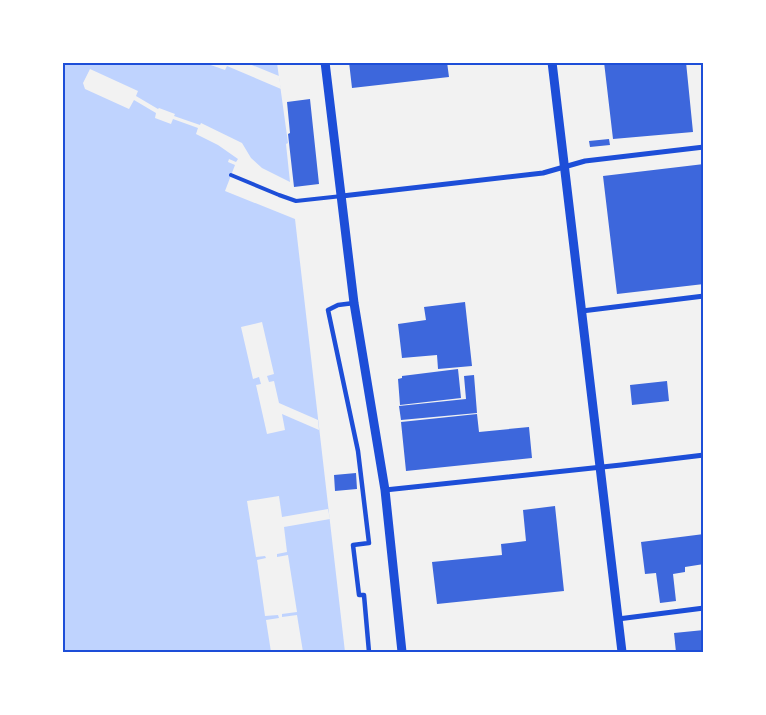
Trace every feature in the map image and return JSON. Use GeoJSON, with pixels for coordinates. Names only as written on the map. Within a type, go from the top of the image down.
{"type":"FeatureCollection","features":[{"type":"Feature","properties":{"kind":"street"},"geometry":{"type":"LineString","coordinates":[[326,62],[354,303],[385,490],[402,652]]}},
{"type":"Feature","properties":{"kind":"street"},"geometry":{"type":"LineString","coordinates":[[552,62],[622,652]]}},
{"type":"Feature","properties":{"kind":"street"},"geometry":{"type":"LineString","coordinates":[[342,196],[544,173],[585,161],[704,147]]}},
{"type":"Feature","properties":{"kind":"street"},"geometry":{"type":"LineString","coordinates":[[582,311],[704,296]]}},
{"type":"Feature","properties":{"kind":"street"},"geometry":{"type":"LineString","coordinates":[[354,303],[338,305],[328,310],[358,451],[369,543],[353,545],[358,595],[364,595],[369,652]]}},
{"type":"Feature","properties":{"kind":"street"},"geometry":{"type":"LineString","coordinates":[[385,490],[704,455]]}},
{"type":"Feature","properties":{"kind":"street"},"geometry":{"type":"LineString","coordinates":[[618,619],[704,608]]}},
{"type":"Feature","properties":{"kind":"lane"},"geometry":{"type":"LineString","coordinates":[[231,175],[296,201],[342,196]]}},
{"type":"Feature","properties":{"kind":"water"},"geometry":{"type":"Polygon","coordinates":[[[62,63],[277,63],[288,143],[286,144],[290,182],[262,168],[251,158],[242,143],[201,123],[200,125],[158,109],[136,96],[138,91],[90,69],[83,83],[85,89],[129,109],[134,100],[156,113],[155,118],[171,124],[173,119],[198,128],[196,134],[218,145],[238,159],[236,162],[229,159],[228,162],[235,165],[225,191],[295,219],[345,652],[63,652],[62,63]]]}},
{"type":"Feature","properties":{"kind":"pier"},"geometry":{"type":"Polygon","coordinates":[[[205,63],[247,63],[279,76],[281,89],[227,66],[225,70],[205,63]]]}},
{"type":"Feature","properties":{"kind":"pier"},"geometry":{"type":"Polygon","coordinates":[[[262,322],[274,374],[267,376],[269,382],[274,381],[279,403],[318,420],[319,430],[282,414],[285,430],[267,434],[256,385],[261,384],[259,377],[253,379],[241,327],[262,322]]]}},
{"type":"Feature","properties":{"kind":"pier"},"geometry":{"type":"Polygon","coordinates":[[[279,496],[282,517],[328,509],[330,519],[284,527],[287,552],[277,554],[277,557],[288,555],[297,612],[282,614],[282,617],[297,615],[303,652],[271,652],[266,620],[279,618],[278,615],[265,616],[257,560],[266,558],[265,556],[256,557],[247,501],[279,496]]]}},
{"type":"Feature","properties":{"kind":"building"},"geometry":{"type":"Polygon","coordinates":[[[349,62],[447,62],[449,77],[352,88],[349,62]]]}},
{"type":"Feature","properties":{"kind":"building"},"geometry":{"type":"Polygon","coordinates":[[[604,62],[686,62],[693,132],[613,139],[604,62]]]}},
{"type":"Feature","properties":{"kind":"building"},"geometry":{"type":"Polygon","coordinates":[[[310,99],[319,184],[294,187],[288,134],[290,133],[287,102],[310,99]]]}},
{"type":"Feature","properties":{"kind":"building"},"geometry":{"type":"Polygon","coordinates":[[[609,139],[610,145],[590,147],[589,141],[609,139]]]}},
{"type":"Feature","properties":{"kind":"building"},"geometry":{"type":"Polygon","coordinates":[[[704,164],[704,284],[617,294],[603,176],[704,164]]]}},
{"type":"Feature","properties":{"kind":"building"},"geometry":{"type":"Polygon","coordinates":[[[465,302],[472,366],[438,369],[437,355],[402,358],[398,324],[426,320],[424,307],[465,302]]]}},
{"type":"Feature","properties":{"kind":"building"},"geometry":{"type":"Polygon","coordinates":[[[458,369],[461,398],[400,405],[398,379],[402,378],[402,376],[458,369]]]}},
{"type":"Feature","properties":{"kind":"building"},"geometry":{"type":"Polygon","coordinates":[[[474,375],[477,413],[401,420],[399,406],[466,399],[464,376],[474,375]]]}},
{"type":"Feature","properties":{"kind":"building"},"geometry":{"type":"Polygon","coordinates":[[[667,381],[669,401],[632,405],[630,385],[667,381]]]}},
{"type":"Feature","properties":{"kind":"building"},"geometry":{"type":"Polygon","coordinates":[[[477,414],[479,432],[529,427],[532,458],[406,471],[401,422],[477,414]]]}},
{"type":"Feature","properties":{"kind":"building"},"geometry":{"type":"Polygon","coordinates":[[[356,473],[357,489],[335,491],[334,475],[356,473]]]}},
{"type":"Feature","properties":{"kind":"building"},"geometry":{"type":"Polygon","coordinates":[[[555,506],[564,591],[437,604],[432,562],[502,555],[501,544],[526,541],[523,510],[555,506]]]}},
{"type":"Feature","properties":{"kind":"building"},"geometry":{"type":"Polygon","coordinates":[[[704,534],[704,564],[685,567],[685,572],[673,574],[676,601],[660,603],[656,573],[645,574],[641,542],[704,534]]]}},
{"type":"Feature","properties":{"kind":"building"},"geometry":{"type":"Polygon","coordinates":[[[704,630],[704,652],[676,652],[674,633],[704,630]]]}}]}
